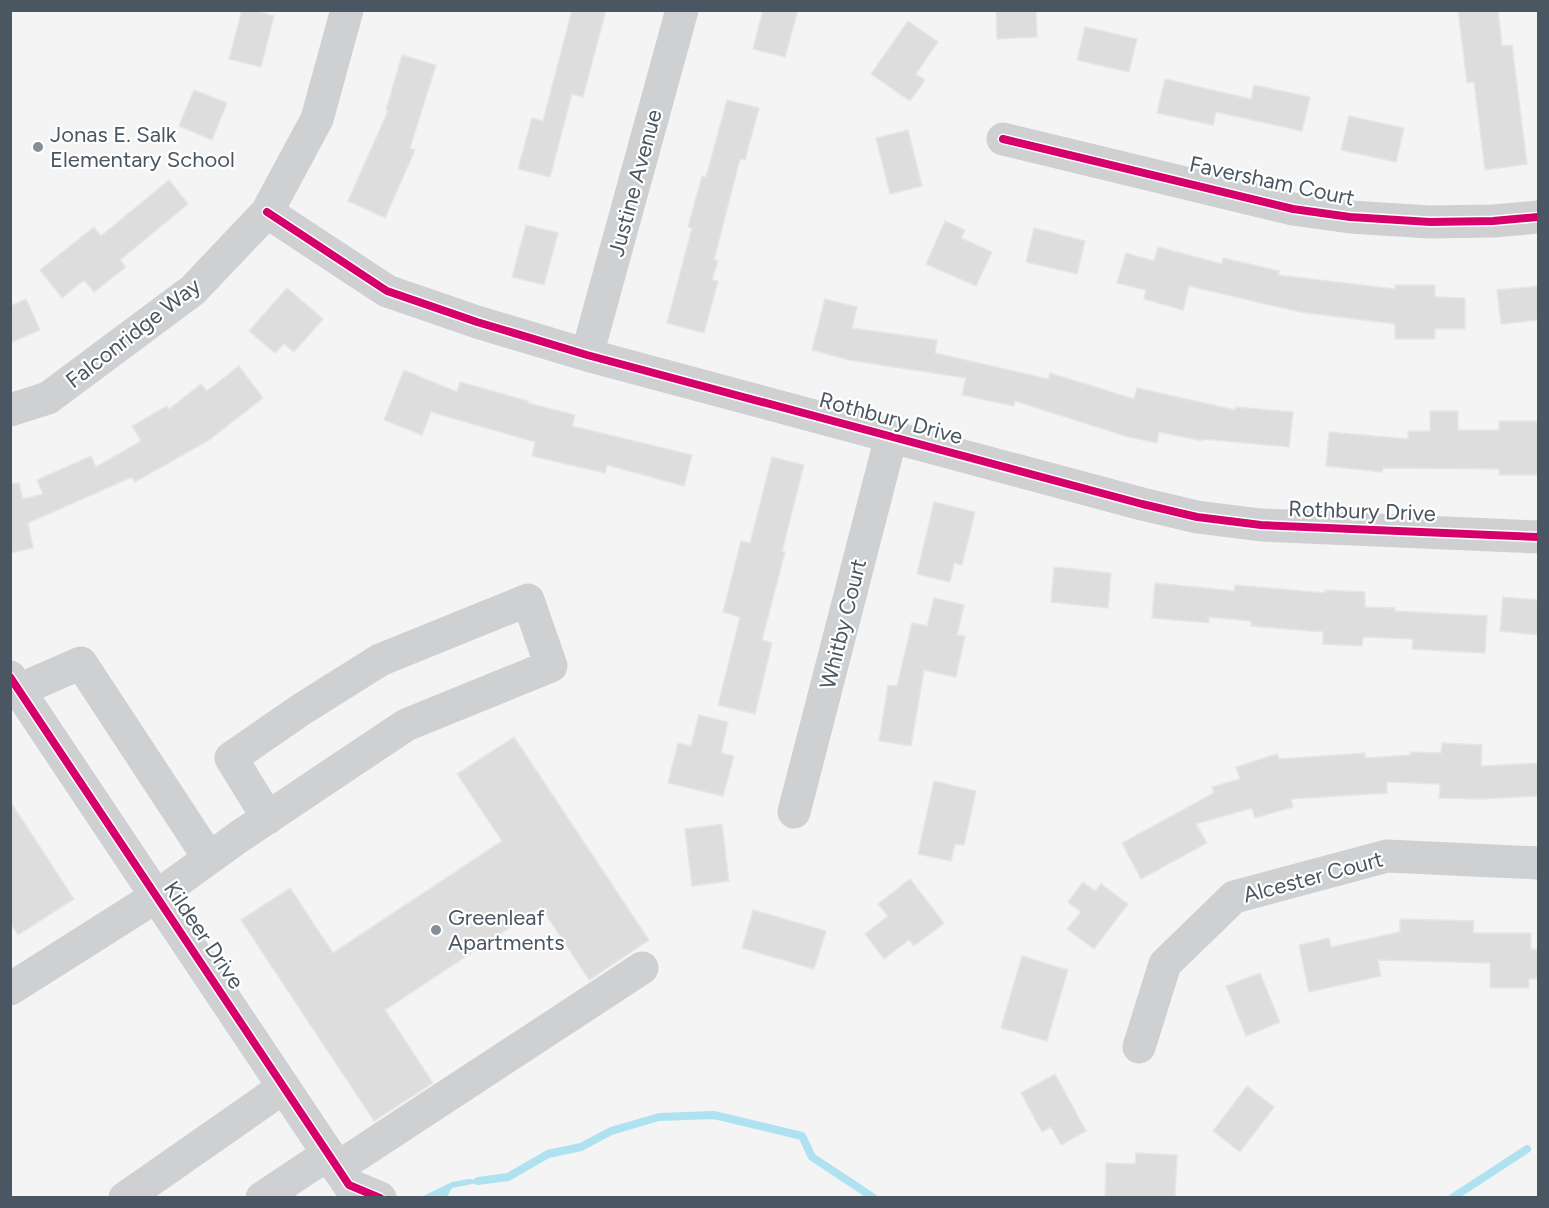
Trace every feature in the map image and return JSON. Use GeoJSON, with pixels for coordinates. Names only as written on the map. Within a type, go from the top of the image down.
{"type":"FeatureCollection","features":[{"type":"Feature","properties":{"kind":"street","name":"Falconridge Way"},"geometry":{"type":"LineString","coordinates":[[10,410],[48,398],[193,290],[267,212],[317,119],[347,10]]}},
{"type":"Feature","properties":{"kind":"street","name":"Justine Avenue"},"geometry":{"type":"LineString","coordinates":[[587,355],[682,10]]}},
{"type":"Feature","properties":{"kind":"street","name":"Faversham Court"},"geometry":{"type":"LineString","coordinates":[[1003,139],[1293,209],[1385,220],[1451,222],[1539,217]]}},
{"type":"Feature","properties":{"kind":"street","name":"Rothbury Drive"},"geometry":{"type":"LineString","coordinates":[[267,212],[387,291],[477,322],[587,355],[1142,504],[1197,517],[1261,525],[1539,537]]}},
{"type":"Feature","properties":{"kind":"street","name":"Whitby Court"},"geometry":{"type":"LineString","coordinates":[[795,812],[891,437]]}},
{"type":"Feature","properties":{"kind":"street"},"geometry":{"type":"LineString","coordinates":[[10,989],[157,896],[267,818],[406,725],[550,666],[528,600],[380,660],[302,709],[231,758],[267,818]]}},
{"type":"Feature","properties":{"kind":"street"},"geometry":{"type":"LineString","coordinates":[[15,683],[81,663],[209,858]]}},
{"type":"Feature","properties":{"kind":"street","name":"Kildeer Drive"},"geometry":{"type":"LineString","coordinates":[[15,683],[348,1185],[380,1197]]}},
{"type":"Feature","properties":{"kind":"street","name":"Alcester Court"},"geometry":{"type":"LineString","coordinates":[[1139,1047],[1165,964],[1234,897],[1387,856],[1539,863]]}},
{"type":"Feature","properties":{"kind":"street"},"geometry":{"type":"LineString","coordinates":[[262,1197],[333,1161],[642,968]]}},
{"type":"Feature","properties":{"kind":"street"},"geometry":{"type":"LineString","coordinates":[[126,1197],[284,1087]]}},
{"type":"Feature","properties":{"kind":"water"},"geometry":{"type":"Polygon","coordinates":[[[469,1179],[487,1181],[452,1188],[447,1197],[421,1197],[452,1182],[469,1179]]]}},
{"type":"Feature","properties":{"kind":"building"},"geometry":{"type":"Polygon","coordinates":[[[242,10],[254,10],[274,16],[261,67],[229,59],[242,10]]]}},
{"type":"Feature","properties":{"kind":"building"},"geometry":{"type":"Polygon","coordinates":[[[572,10],[606,10],[583,97],[572,94],[550,177],[518,169],[532,118],[543,121],[572,10]]]}},
{"type":"Feature","properties":{"kind":"building"},"geometry":{"type":"Polygon","coordinates":[[[763,10],[798,10],[785,57],[753,49],[763,10]]]}},
{"type":"Feature","properties":{"kind":"building"},"geometry":{"type":"Polygon","coordinates":[[[996,10],[1036,10],[1037,37],[997,39],[996,10]]]}},
{"type":"Feature","properties":{"kind":"building"},"geometry":{"type":"Polygon","coordinates":[[[1458,10],[1498,10],[1502,46],[1512,45],[1527,164],[1485,170],[1474,82],[1467,83],[1458,10]]]}},
{"type":"Feature","properties":{"kind":"building"},"geometry":{"type":"Polygon","coordinates":[[[908,21],[938,42],[916,74],[925,80],[910,101],[871,74],[908,21]]]}},
{"type":"Feature","properties":{"kind":"building"},"geometry":{"type":"Polygon","coordinates":[[[1085,27],[1137,39],[1129,72],[1077,60],[1085,27]]]}},
{"type":"Feature","properties":{"kind":"building"},"geometry":{"type":"Polygon","coordinates":[[[402,55],[436,65],[410,148],[415,150],[385,218],[348,201],[388,111],[386,110],[402,55]]]}},
{"type":"Feature","properties":{"kind":"building"},"geometry":{"type":"Polygon","coordinates":[[[1165,79],[1251,99],[1254,85],[1310,97],[1302,131],[1216,112],[1213,125],[1157,113],[1165,79]]]}},
{"type":"Feature","properties":{"kind":"building"},"geometry":{"type":"Polygon","coordinates":[[[194,90],[227,103],[212,140],[179,126],[194,90]]]}},
{"type":"Feature","properties":{"kind":"building"},"geometry":{"type":"Polygon","coordinates":[[[727,100],[759,108],[745,160],[740,159],[714,260],[718,261],[712,280],[718,281],[704,333],[667,323],[692,228],[688,227],[702,176],[706,177],[727,100]]]}},
{"type":"Feature","properties":{"kind":"building"},"geometry":{"type":"Polygon","coordinates":[[[1349,116],[1404,128],[1396,162],[1341,150],[1349,116]]]}},
{"type":"Feature","properties":{"kind":"building"},"geometry":{"type":"Polygon","coordinates":[[[908,130],[922,186],[890,194],[876,138],[908,130]]]}},
{"type":"Feature","properties":{"kind":"building"},"geometry":{"type":"Polygon","coordinates":[[[169,180],[188,204],[120,260],[126,267],[94,292],[84,280],[62,298],[40,270],[94,227],[101,236],[169,180]]]}},
{"type":"Feature","properties":{"kind":"building"},"geometry":{"type":"Polygon","coordinates":[[[945,221],[965,230],[961,238],[992,252],[976,286],[926,264],[945,221]]]}},
{"type":"Feature","properties":{"kind":"building"},"geometry":{"type":"Polygon","coordinates":[[[526,225],[558,233],[544,285],[512,277],[526,225]]]}},
{"type":"Feature","properties":{"kind":"building"},"geometry":{"type":"Polygon","coordinates":[[[1034,228],[1085,241],[1077,274],[1026,262],[1034,228]]]}},
{"type":"Feature","properties":{"kind":"building"},"geometry":{"type":"Polygon","coordinates":[[[1158,247],[1222,264],[1223,258],[1279,271],[1278,275],[1395,289],[1395,285],[1435,285],[1435,297],[1465,298],[1465,329],[1435,329],[1435,339],[1395,339],[1395,324],[1300,312],[1189,286],[1183,310],[1144,299],[1146,290],[1117,283],[1126,253],[1154,261],[1158,247]]]}},
{"type":"Feature","properties":{"kind":"building"},"geometry":{"type":"Polygon","coordinates":[[[1539,286],[1539,320],[1501,324],[1497,290],[1539,286]]]}},
{"type":"Feature","properties":{"kind":"building"},"geometry":{"type":"Polygon","coordinates":[[[287,288],[323,319],[294,352],[284,344],[275,353],[249,331],[287,288]]]}},
{"type":"Feature","properties":{"kind":"building"},"geometry":{"type":"Polygon","coordinates":[[[26,299],[40,330],[10,343],[10,306],[26,299]]]}},
{"type":"Feature","properties":{"kind":"building"},"geometry":{"type":"Polygon","coordinates":[[[825,299],[857,307],[852,328],[937,340],[935,353],[1048,379],[1050,373],[1134,399],[1137,388],[1235,410],[1236,407],[1293,412],[1289,447],[1203,439],[1203,441],[1159,432],[1157,443],[1125,436],[1015,401],[1014,406],[962,395],[966,378],[849,360],[812,350],[825,299]]]}},
{"type":"Feature","properties":{"kind":"building"},"geometry":{"type":"Polygon","coordinates":[[[239,366],[263,398],[209,440],[135,482],[132,477],[28,523],[33,548],[10,553],[10,484],[19,483],[23,499],[43,494],[37,480],[91,456],[96,467],[141,441],[132,426],[167,406],[169,409],[201,384],[207,391],[239,366]]]}},
{"type":"Feature","properties":{"kind":"building"},"geometry":{"type":"Polygon","coordinates":[[[404,370],[457,392],[460,382],[575,415],[572,426],[692,455],[684,486],[607,465],[605,473],[532,456],[535,442],[431,412],[422,435],[384,420],[404,370]]]}},
{"type":"Feature","properties":{"kind":"building"},"geometry":{"type":"Polygon","coordinates":[[[1430,411],[1458,411],[1458,430],[1499,430],[1499,421],[1539,421],[1539,475],[1499,475],[1499,469],[1383,468],[1382,472],[1326,466],[1329,432],[1408,439],[1408,431],[1430,431],[1430,411]]]}},
{"type":"Feature","properties":{"kind":"building"},"geometry":{"type":"Polygon","coordinates":[[[772,457],[804,465],[782,551],[785,552],[762,640],[772,643],[755,714],[718,705],[740,617],[723,612],[741,541],[750,543],[772,457]]]}},
{"type":"Feature","properties":{"kind":"building"},"geometry":{"type":"Polygon","coordinates":[[[934,502],[975,512],[962,565],[954,563],[950,582],[917,574],[934,502]]]}},
{"type":"Feature","properties":{"kind":"building"},"geometry":{"type":"Polygon","coordinates":[[[1054,567],[1111,573],[1108,608],[1051,602],[1054,567]]]}},
{"type":"Feature","properties":{"kind":"building"},"geometry":{"type":"Polygon","coordinates":[[[1155,583],[1234,591],[1235,585],[1325,593],[1325,590],[1365,592],[1365,607],[1487,616],[1485,653],[1412,649],[1413,639],[1363,637],[1362,646],[1323,644],[1323,632],[1251,626],[1251,621],[1209,617],[1209,623],[1152,618],[1155,583]]]}},
{"type":"Feature","properties":{"kind":"building"},"geometry":{"type":"Polygon","coordinates":[[[1503,597],[1539,600],[1539,635],[1500,631],[1503,597]]]}},
{"type":"Feature","properties":{"kind":"building"},"geometry":{"type":"Polygon","coordinates":[[[934,598],[964,605],[957,635],[965,636],[956,677],[924,670],[911,746],[879,741],[888,685],[897,686],[912,623],[927,626],[934,598]]]}},
{"type":"Feature","properties":{"kind":"building"},"geometry":{"type":"Polygon","coordinates":[[[699,715],[728,722],[721,753],[734,756],[723,796],[668,783],[678,743],[691,746],[699,715]]]}},
{"type":"Feature","properties":{"kind":"building","name":"Greenleaf Apartments"},"geometry":{"type":"Polygon","coordinates":[[[514,737],[649,940],[589,980],[541,907],[385,1010],[433,1083],[374,1121],[241,920],[290,888],[333,953],[502,841],[457,774],[514,737]]]}},
{"type":"Feature","properties":{"kind":"building"},"geometry":{"type":"Polygon","coordinates":[[[1442,743],[1482,745],[1481,766],[1539,763],[1539,796],[1480,799],[1439,798],[1440,784],[1387,782],[1387,793],[1291,799],[1293,807],[1255,818],[1252,808],[1196,824],[1207,843],[1141,879],[1122,843],[1214,793],[1212,787],[1240,779],[1236,767],[1277,754],[1279,759],[1365,753],[1365,758],[1410,755],[1411,752],[1441,753],[1442,743]]]}},
{"type":"Feature","properties":{"kind":"building"},"geometry":{"type":"Polygon","coordinates":[[[934,781],[976,791],[964,845],[955,844],[951,861],[918,854],[934,781]]]}},
{"type":"Feature","properties":{"kind":"building"},"geometry":{"type":"Polygon","coordinates":[[[10,801],[74,899],[18,935],[10,923],[10,801]]]}},
{"type":"Feature","properties":{"kind":"building"},"geometry":{"type":"Polygon","coordinates":[[[722,824],[729,881],[692,886],[685,829],[722,824]]]}},
{"type":"Feature","properties":{"kind":"building"},"geometry":{"type":"Polygon","coordinates":[[[910,879],[944,923],[914,946],[909,940],[884,959],[865,934],[888,916],[878,904],[910,879]]]}},
{"type":"Feature","properties":{"kind":"building"},"geometry":{"type":"Polygon","coordinates":[[[1083,882],[1095,891],[1101,884],[1128,904],[1094,949],[1067,929],[1081,912],[1068,902],[1083,882]]]}},
{"type":"Feature","properties":{"kind":"building"},"geometry":{"type":"Polygon","coordinates":[[[753,910],[826,931],[814,969],[742,948],[753,910]]]}},
{"type":"Feature","properties":{"kind":"building"},"geometry":{"type":"Polygon","coordinates":[[[1400,919],[1474,921],[1473,933],[1531,933],[1531,949],[1539,949],[1539,979],[1529,979],[1529,988],[1490,988],[1490,963],[1378,960],[1381,976],[1309,992],[1299,945],[1329,938],[1331,947],[1400,932],[1400,919]]]}},
{"type":"Feature","properties":{"kind":"building"},"geometry":{"type":"Polygon","coordinates":[[[1022,956],[1068,970],[1047,1041],[1001,1028],[1022,956]]]}},
{"type":"Feature","properties":{"kind":"building"},"geometry":{"type":"Polygon","coordinates":[[[1260,973],[1280,1022],[1246,1036],[1226,986],[1260,973]]]}},
{"type":"Feature","properties":{"kind":"building"},"geometry":{"type":"Polygon","coordinates":[[[1055,1074],[1086,1131],[1061,1145],[1051,1127],[1042,1132],[1021,1093],[1055,1074]]]}},
{"type":"Feature","properties":{"kind":"building"},"geometry":{"type":"Polygon","coordinates":[[[1247,1086],[1274,1107],[1240,1152],[1213,1131],[1247,1086]]]}},
{"type":"Feature","properties":{"kind":"building"},"geometry":{"type":"Polygon","coordinates":[[[1136,1153],[1177,1155],[1175,1197],[1105,1197],[1106,1163],[1135,1164],[1136,1153]]]}},
{"type":"Feature","properties":{"kind":"waterway"},"geometry":{"type":"LineString","coordinates":[[478,1181],[508,1177],[548,1154],[581,1147],[611,1131],[659,1117],[714,1115],[802,1136],[812,1157],[874,1198]]}},
{"type":"Feature","properties":{"kind":"waterway"},"geometry":{"type":"LineString","coordinates":[[1452,1198],[1527,1149]]}},
{"type":"Feature","properties":{"kind":"cycle path"},"geometry":{"type":"LineString","coordinates":[[1003,139],[1293,209],[1350,217],[1430,222],[1493,221],[1538,217]]}},
{"type":"Feature","properties":{"kind":"cycle path"},"geometry":{"type":"LineString","coordinates":[[267,212],[387,291],[477,322],[587,355],[1142,504],[1197,517],[1261,525],[1538,537]]}},
{"type":"Feature","properties":{"kind":"cycle path"},"geometry":{"type":"LineString","coordinates":[[10,677],[349,1185],[380,1198]]}},
{"type":"Feature","properties":{"kind":"place","name":"Jonas E. Salk Elementary School"},"geometry":{"type":"Point","coordinates":[38,147]}},
{"type":"Feature","properties":{"kind":"place","name":"Greenleaf Apartments"},"geometry":{"type":"Point","coordinates":[436,930]}}]}
